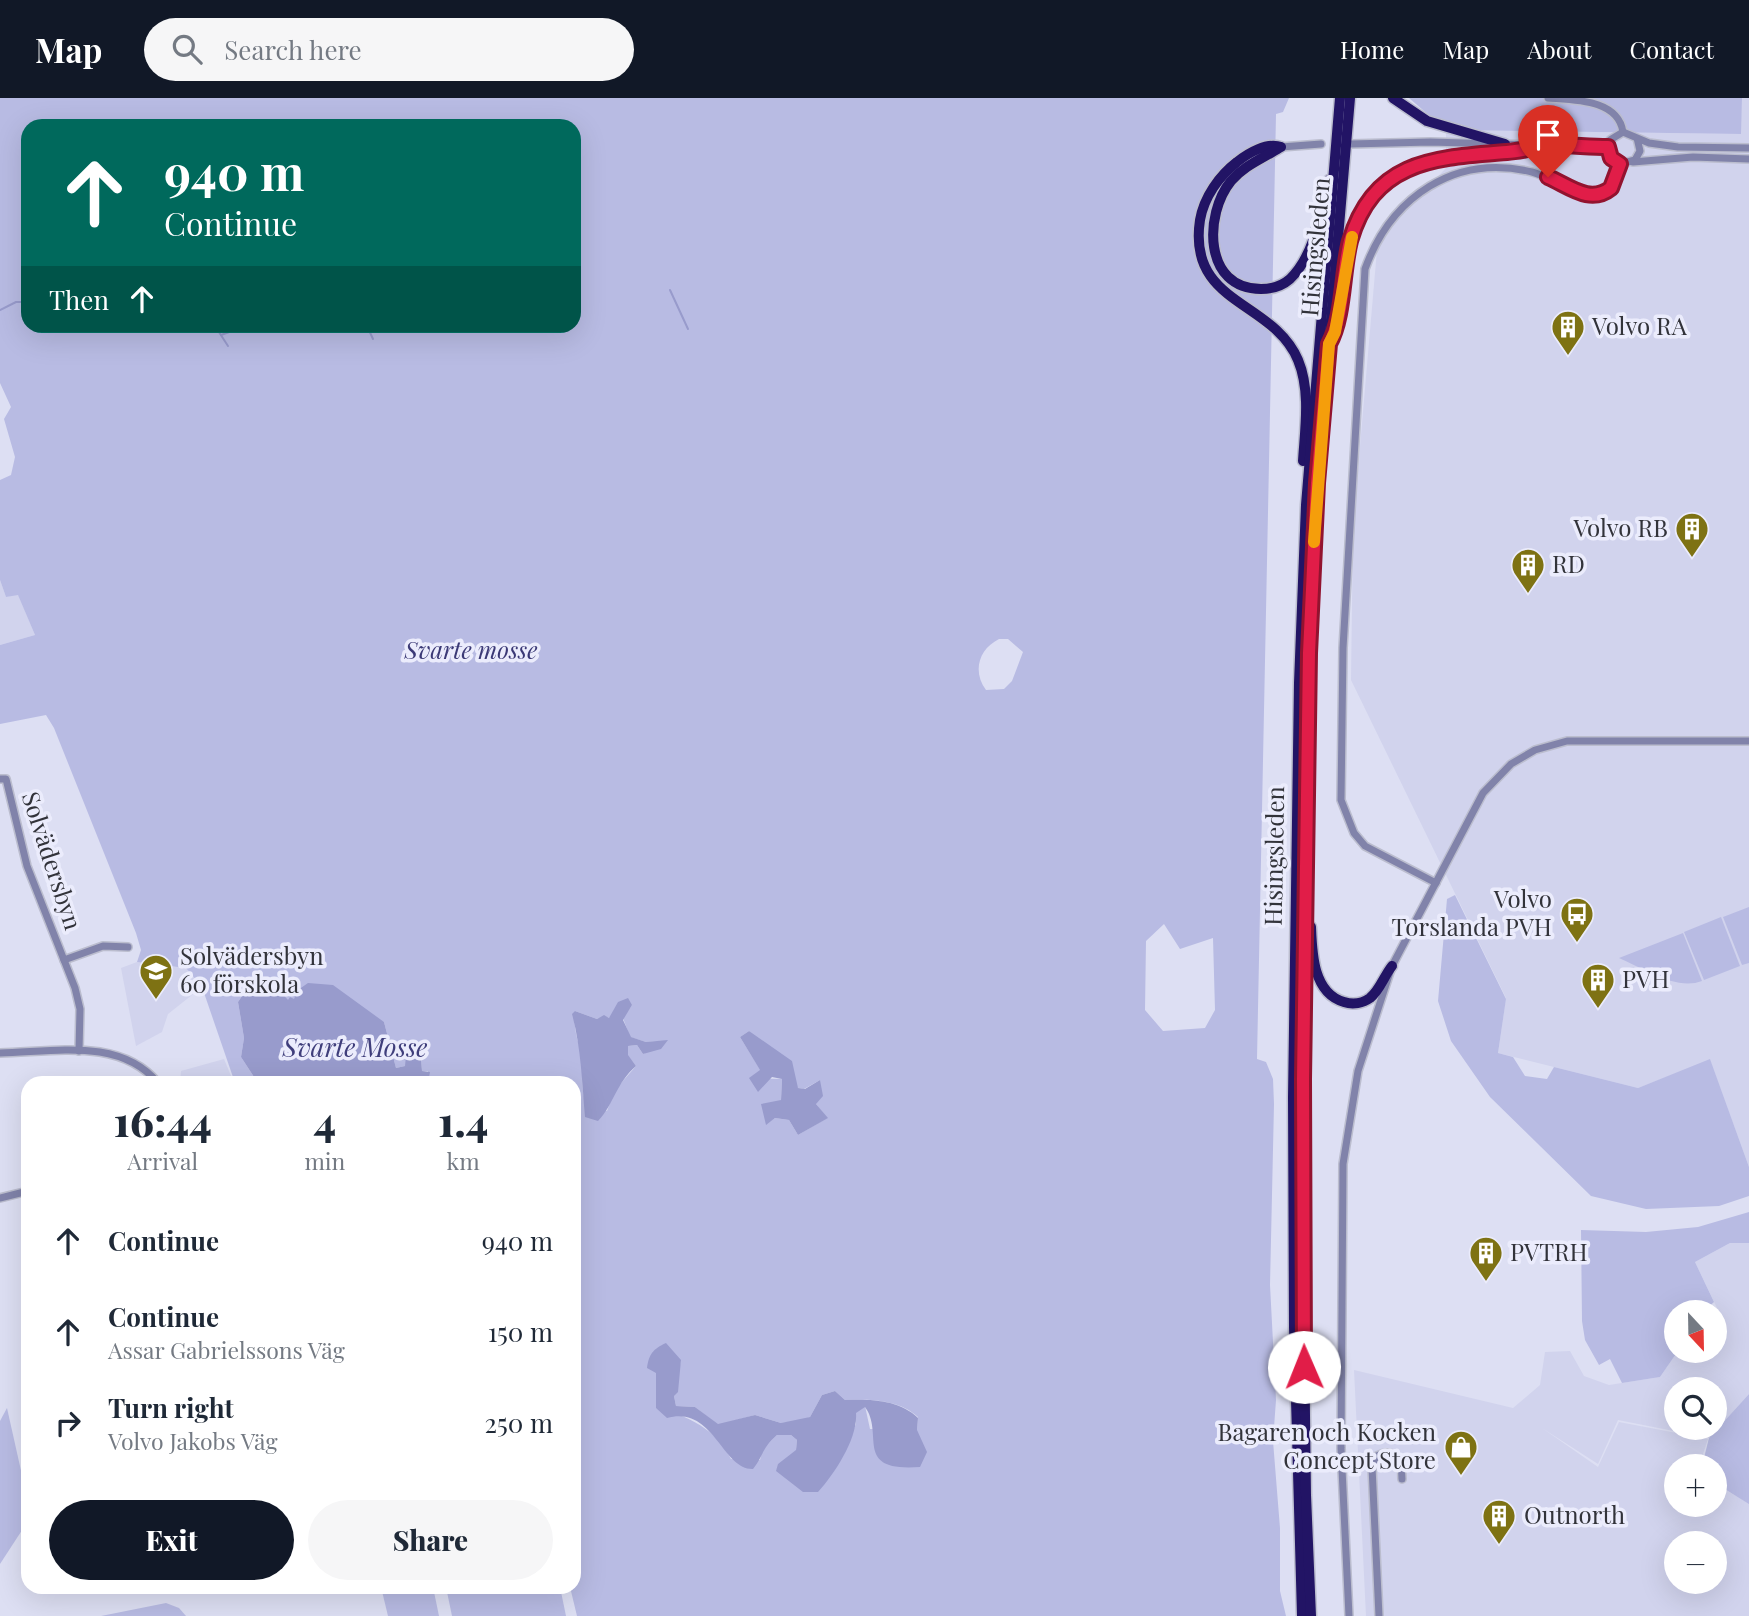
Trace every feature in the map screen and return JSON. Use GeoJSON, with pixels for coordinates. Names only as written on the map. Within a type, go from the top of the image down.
{"type":"FeatureCollection","features":[{"type":"Feature","properties":{"kind":"highway","name":"Hisingsleden"},"geometry":{"type":"LineString","coordinates":[[1302,1616],[1294,1359],[1293,1084],[1299,683],[1306,505],[1340,98]]}},
{"type":"Feature","properties":{"kind":"highway","name":"Hisingsleden"},"geometry":{"type":"LineString","coordinates":[[1311,1616],[1302,1260],[1310,601],[1350,98]]}},
{"type":"Feature","properties":{"kind":"highway"},"geometry":{"type":"LineString","coordinates":[[1392,98],[1427,121],[1505,144]]}},
{"type":"Feature","properties":{"kind":"highway"},"geometry":{"type":"LineString","coordinates":[[1281,147],[1275,145],[1251,153],[1222,176],[1201,214],[1199,244],[1205,265],[1215,284],[1231,299],[1280,333],[1299,363],[1306,389],[1301,495],[1306,505]]}},
{"type":"Feature","properties":{"kind":"highway"},"geometry":{"type":"LineString","coordinates":[[1281,147],[1242,170],[1225,190],[1215,212],[1212,234],[1219,262],[1235,281],[1250,288],[1270,289],[1281,285],[1302,265],[1313,240],[1336,157]]}},
{"type":"Feature","properties":{"kind":"highway"},"geometry":{"type":"LineString","coordinates":[[1329,344],[1335,332],[1350,241],[1360,214],[1375,195]]}},
{"type":"Feature","properties":{"kind":"highway"},"geometry":{"type":"LineString","coordinates":[[1307,916],[1318,977],[1327,991],[1337,999],[1352,1004],[1367,1000],[1392,966]]}},
{"type":"Feature","properties":{"kind":"street"},"geometry":{"type":"LineString","coordinates":[[1548,98],[1573,100],[1610,110],[1620,121],[1623,132]]}},
{"type":"Feature","properties":{"kind":"street"},"geometry":{"type":"LineString","coordinates":[[1749,148],[1678,147],[1637,138],[1623,132],[1613,137],[1608,147],[1611,158],[1620,164],[1693,157],[1749,159]]}},
{"type":"Feature","properties":{"kind":"street"},"geometry":{"type":"LineString","coordinates":[[1633,162],[1640,151],[1637,138]]}},
{"type":"Feature","properties":{"kind":"street"},"geometry":{"type":"LineString","coordinates":[[1281,147],[1321,144]]}},
{"type":"Feature","properties":{"kind":"street"},"geometry":{"type":"LineString","coordinates":[[1351,144],[1608,147]]}},
{"type":"Feature","properties":{"kind":"street"},"geometry":{"type":"LineString","coordinates":[[1375,195],[1395,177],[1428,160],[1553,145]]}},
{"type":"Feature","properties":{"kind":"street"},"geometry":{"type":"LineString","coordinates":[[1436,883],[1365,846],[1354,833],[1341,800],[1343,635],[1365,270],[1373,248],[1394,219],[1416,195],[1447,176],[1471,169],[1512,169],[1548,177],[1585,195],[1598,196],[1611,188],[1620,164]]}},
{"type":"Feature","properties":{"kind":"street"},"geometry":{"type":"LineString","coordinates":[[1349,1616],[1341,1448],[1343,1164],[1358,1070],[1392,966],[1489,785],[1511,764],[1535,750],[1567,741],[1749,741]]}},
{"type":"Feature","properties":{"kind":"street","name":"Solvädersbyn"},"geometry":{"type":"LineString","coordinates":[[0,779],[6,779],[27,866],[80,1009],[79,1051]]}},
{"type":"Feature","properties":{"kind":"street","name":"Solvädersbyn"},"geometry":{"type":"LineString","coordinates":[[64,960],[103,946],[128,947]]}},
{"type":"Feature","properties":{"kind":"street"},"geometry":{"type":"LineString","coordinates":[[0,1053],[105,1052],[129,1059],[150,1076]]}},
{"type":"Feature","properties":{"kind":"street"},"geometry":{"type":"LineString","coordinates":[[0,1198],[21,1193]]}},
{"type":"Feature","properties":{"kind":"street"},"geometry":{"type":"LineString","coordinates":[[1379,1616],[1372,1467],[1377,1456],[1389,1453],[1397,1456],[1401,1463],[1402,1479]]}},
{"type":"Feature","properties":{"kind":"shaded area"},"geometry":{"type":"Polygon","coordinates":[[[1742,98],[1749,98],[1749,1167],[1710,1060],[1638,1088],[1498,1053],[1506,998],[1351,680],[1353,527],[1377,250],[1399,217],[1446,168],[1446,130],[1740,134],[1742,98]]]}},
{"type":"Feature","properties":{"kind":"shaded area"},"geometry":{"type":"Polygon","coordinates":[[[0,580],[6,597],[18,594],[35,635],[0,645],[0,580]]]}},
{"type":"Feature","properties":{"kind":"shaded area","name":"Solvädersbyn 60 förskola"},"geometry":{"type":"Polygon","coordinates":[[[137,962],[186,968],[202,987],[168,1014],[162,1032],[136,1046],[121,968],[137,962]]]}},
{"type":"Feature","properties":{"kind":"shaded area"},"geometry":{"type":"Polygon","coordinates":[[[224,1059],[231,1076],[181,1076],[181,1071],[224,1059]]]}},
{"type":"Feature","properties":{"kind":"shaded area"},"geometry":{"type":"Polygon","coordinates":[[[1730,1243],[1749,1243],[1749,1394],[1727,1418],[1727,1377],[1664,1377],[1664,1429],[1618,1420],[1598,1464],[1542,1428],[1598,1467],[1619,1422],[1664,1431],[1664,1440],[1708,1440],[1703,1454],[1664,1454],[1664,1517],[1727,1517],[1727,1491],[1749,1503],[1749,1616],[1366,1616],[1354,1370],[1513,1408],[1540,1385],[1545,1352],[1570,1351],[1584,1376],[1609,1385],[1660,1377],[1670,1363],[1727,1363],[1727,1300],[1713,1300],[1695,1262],[1730,1243]]]}},
{"type":"Feature","properties":{"kind":"green space","name":"Svarte mosse"},"geometry":{"type":"Polygon","coordinates":[[[0,98],[1289,98],[1283,112],[1276,114],[1257,1059],[1266,1062],[1273,1079],[1270,1285],[1276,1400],[1273,1441],[1280,1528],[1280,1591],[1286,1616],[577,1616],[572,1594],[581,1594],[581,1076],[428,1076],[428,1071],[422,1071],[421,1059],[414,1051],[405,1066],[396,1068],[384,1022],[294,999],[288,1001],[271,985],[248,987],[238,1002],[244,1038],[241,1057],[253,1076],[233,1076],[202,987],[186,968],[137,962],[141,950],[136,933],[54,728],[46,715],[0,724],[0,645],[35,635],[18,595],[6,597],[0,580],[0,480],[11,475],[15,457],[4,419],[11,407],[0,383],[0,98]],[[999,639],[982,655],[979,675],[986,690],[1004,689],[1012,681],[1023,652],[1008,639],[999,639]],[[1164,924],[1146,941],[1145,1010],[1163,1031],[1205,1028],[1215,1010],[1213,938],[1180,949],[1164,924]],[[632,1005],[609,1018],[604,1016],[597,1019],[575,1011],[575,1029],[583,1062],[584,1097],[607,1111],[615,1090],[636,1066],[628,1056],[628,1046],[637,1045],[643,1054],[667,1041],[646,1042],[630,1037],[623,1018],[632,1005]],[[749,1031],[740,1037],[761,1071],[750,1078],[782,1079],[781,1100],[766,1124],[775,1118],[789,1120],[798,1135],[827,1118],[816,1104],[820,1080],[804,1089],[798,1088],[749,1031]],[[681,1360],[656,1372],[656,1408],[680,1415],[700,1425],[718,1440],[731,1459],[760,1460],[763,1448],[777,1435],[791,1435],[797,1440],[796,1451],[788,1457],[837,1463],[856,1424],[855,1413],[865,1406],[870,1429],[917,1430],[918,1417],[902,1407],[873,1400],[845,1400],[835,1391],[822,1395],[810,1417],[798,1422],[781,1423],[755,1415],[718,1425],[695,1407],[676,1406],[674,1396],[681,1360]]]}},
{"type":"Feature","properties":{"kind":"green space"},"geometry":{"type":"Polygon","coordinates":[[[1409,98],[1742,98],[1741,134],[1446,130],[1409,98]]]}},
{"type":"Feature","properties":{"kind":"green space"},"geometry":{"type":"Polygon","coordinates":[[[1455,895],[1506,999],[1498,1053],[1513,1057],[1525,1076],[1547,1079],[1554,1067],[1638,1088],[1710,1059],[1749,1167],[1749,1196],[1719,1206],[1646,1209],[1591,1196],[1490,1097],[1451,1041],[1438,1001],[1447,899],[1455,895]]]}},
{"type":"Feature","properties":{"kind":"green space"},"geometry":{"type":"Polygon","coordinates":[[[1749,907],[1749,963],[1742,965],[1723,917],[1749,907]]]}},
{"type":"Feature","properties":{"kind":"green space"},"geometry":{"type":"Polygon","coordinates":[[[1721,917],[1740,966],[1704,980],[1684,932],[1721,917]]]}},
{"type":"Feature","properties":{"kind":"green space"},"geometry":{"type":"Polygon","coordinates":[[[1683,933],[1702,981],[1671,981],[1619,958],[1683,933]]]}},
{"type":"Feature","properties":{"kind":"green space"},"geometry":{"type":"Polygon","coordinates":[[[1749,1212],[1749,1243],[1730,1243],[1695,1262],[1713,1300],[1664,1300],[1664,1363],[1670,1363],[1660,1377],[1622,1383],[1610,1359],[1599,1365],[1585,1340],[1582,1321],[1581,1230],[1646,1232],[1698,1227],[1749,1212]]]}},
{"type":"Feature","properties":{"kind":"green space"},"geometry":{"type":"Polygon","coordinates":[[[1749,1394],[1749,1504],[1727,1490],[1727,1454],[1705,1454],[1708,1440],[1727,1440],[1727,1418],[1749,1394]]]}},
{"type":"Feature","properties":{"kind":"green space"},"geometry":{"type":"Polygon","coordinates":[[[7,1408],[21,1471],[21,1532],[0,1564],[0,1421],[7,1408]]]}},
{"type":"Feature","properties":{"kind":"green space"},"geometry":{"type":"Polygon","coordinates":[[[383,1594],[434,1594],[439,1616],[388,1616],[383,1594]]]}},
{"type":"Feature","properties":{"kind":"green space"},"geometry":{"type":"Polygon","coordinates":[[[447,1594],[561,1594],[566,1616],[452,1616],[447,1594]]]}},
{"type":"Feature","properties":{"kind":"green space"},"geometry":{"type":"Polygon","coordinates":[[[166,1603],[179,1608],[186,1616],[101,1616],[166,1603]]]}},
{"type":"Feature","properties":{"kind":"water","name":"Svarte Mosse"},"geometry":{"type":"Polygon","coordinates":[[[258,983],[276,987],[288,1000],[290,997],[294,999],[298,990],[308,983],[333,985],[384,1022],[396,1068],[405,1066],[406,1056],[414,1051],[421,1059],[422,1071],[430,1072],[429,1076],[253,1076],[241,1057],[244,1038],[238,1002],[248,987],[258,983]]]}},
{"type":"Feature","properties":{"kind":"water"},"geometry":{"type":"Polygon","coordinates":[[[628,998],[632,1005],[623,1020],[631,1037],[646,1042],[668,1040],[661,1049],[643,1054],[637,1045],[628,1046],[628,1055],[636,1066],[624,1079],[598,1121],[585,1117],[579,1052],[572,1014],[575,1011],[597,1019],[604,1015],[609,1018],[618,1002],[628,998]]]}},
{"type":"Feature","properties":{"kind":"water"},"geometry":{"type":"Polygon","coordinates":[[[749,1031],[792,1061],[798,1088],[805,1089],[820,1080],[823,1096],[816,1104],[828,1118],[798,1135],[789,1120],[775,1118],[766,1125],[761,1104],[781,1100],[782,1079],[772,1077],[758,1092],[749,1078],[760,1070],[740,1037],[749,1031]]]}},
{"type":"Feature","properties":{"kind":"water"},"geometry":{"type":"Polygon","coordinates":[[[666,1343],[681,1360],[678,1392],[674,1396],[676,1406],[695,1407],[718,1424],[755,1415],[781,1423],[810,1417],[822,1395],[835,1391],[845,1400],[883,1402],[910,1412],[918,1418],[917,1430],[927,1452],[920,1467],[886,1464],[874,1449],[870,1418],[865,1407],[856,1413],[856,1423],[844,1455],[818,1492],[803,1492],[776,1471],[778,1464],[796,1450],[797,1440],[791,1435],[777,1435],[768,1444],[753,1469],[742,1467],[707,1429],[696,1421],[683,1417],[667,1418],[656,1408],[656,1373],[647,1368],[652,1352],[666,1343]]]}},
{"type":"Feature","properties":{"kind":"waterway"},"geometry":{"type":"LineString","coordinates":[[670,290],[688,329]]}},
{"type":"Feature","properties":{"kind":"waterway"},"geometry":{"type":"LineString","coordinates":[[0,310],[21,302]]}},
{"type":"Feature","properties":{"kind":"waterway"},"geometry":{"type":"LineString","coordinates":[[220,333],[228,346]]}},
{"type":"Feature","properties":{"kind":"waterway"},"geometry":{"type":"LineString","coordinates":[[221,335],[227,333]]}},
{"type":"Feature","properties":{"kind":"waterway"},"geometry":{"type":"LineString","coordinates":[[370,333],[373,339]]}},
{"type":"Feature","properties":{"kind":"slow traffic"},"geometry":{"type":"LineString","coordinates":[[1314,542],[1329,344],[1335,332],[1345,263],[1352,237]]}},
{"type":"Feature","properties":{"kind":"place","name":"Volvo RA"},"geometry":{"type":"Point","coordinates":[1568,357]}},
{"type":"Feature","properties":{"kind":"place","name":"Volvo RB"},"geometry":{"type":"Point","coordinates":[1692,559]}},
{"type":"Feature","properties":{"kind":"place","name":"RD"},"geometry":{"type":"Point","coordinates":[1528,595]}},
{"type":"Feature","properties":{"kind":"place","name":"Volvo Torslanda PVH"},"geometry":{"type":"Point","coordinates":[1577,944]}},
{"type":"Feature","properties":{"kind":"place","name":"Solvädersbyn 60 förskola"},"geometry":{"type":"Point","coordinates":[156,1001]}},
{"type":"Feature","properties":{"kind":"place","name":"PVH"},"geometry":{"type":"Point","coordinates":[1598,1010]}},
{"type":"Feature","properties":{"kind":"place","name":"PVTRH"},"geometry":{"type":"Point","coordinates":[1486,1283]}},
{"type":"Feature","properties":{"kind":"place","name":"Bagaren och Kocken Concept Store"},"geometry":{"type":"Point","coordinates":[1461,1477]}},
{"type":"Feature","properties":{"kind":"place","name":"Outnorth"},"geometry":{"type":"Point","coordinates":[1499,1546]}},
{"type":"Feature","properties":{"kind":"route"},"geometry":{"type":"LineString","coordinates":[[1304,1367],[1304,936],[1308,875],[1306,838],[1310,601],[1329,344],[1335,332],[1345,263],[1360,214],[1386,183],[1420,163],[1449,156],[1522,151],[1553,145],[1608,147],[1611,158],[1620,164],[1614,184],[1598,196],[1585,195],[1548,177]]}}]}
